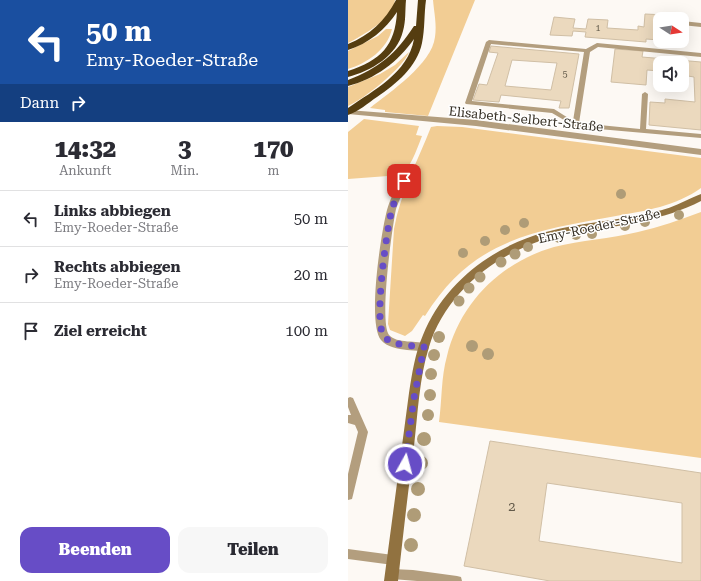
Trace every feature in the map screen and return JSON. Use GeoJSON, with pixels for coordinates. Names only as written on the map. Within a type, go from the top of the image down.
{"type":"FeatureCollection","features":[{"type":"Feature","properties":{"kind":"highway"},"geometry":{"type":"LineString","coordinates":[[348,46],[358,43],[377,31],[396,9],[401,0]]}},
{"type":"Feature","properties":{"kind":"highway"},"geometry":{"type":"LineString","coordinates":[[348,74],[368,66],[384,55],[394,44],[399,32],[401,0]]}},
{"type":"Feature","properties":{"kind":"highway"},"geometry":{"type":"LineString","coordinates":[[348,112],[382,88],[405,67],[416,49],[422,0]]}},
{"type":"Feature","properties":{"kind":"highway"},"geometry":{"type":"LineString","coordinates":[[348,82],[365,77],[392,61],[412,38],[420,22]]}},
{"type":"Feature","properties":{"kind":"street","name":"Elisabeth-Selbert-Straße"},"geometry":{"type":"LineString","coordinates":[[348,112],[476,123],[701,152]]}},
{"type":"Feature","properties":{"kind":"street"},"geometry":{"type":"LineString","coordinates":[[404,181],[392,209],[381,290],[379,323],[382,334],[387,340],[424,347]]}},
{"type":"Feature","properties":{"kind":"street","name":"Emy-Roeder-Straße"},"geometry":{"type":"LineString","coordinates":[[391,578],[414,398],[424,347],[434,322],[456,290],[479,269],[499,254],[520,244],[544,235],[667,212],[691,203],[701,197]]}},
{"type":"Feature","properties":{"kind":"lane"},"geometry":{"type":"LineString","coordinates":[[689,24],[701,25]]}},
{"type":"Feature","properties":{"kind":"lane"},"geometry":{"type":"LineString","coordinates":[[701,55],[597,46],[587,51],[489,42],[468,103],[554,111],[576,125],[701,136]]}},
{"type":"Feature","properties":{"kind":"lane"},"geometry":{"type":"LineString","coordinates":[[576,125],[587,51]]}},
{"type":"Feature","properties":{"kind":"lane"},"geometry":{"type":"LineString","coordinates":[[643,130],[645,94]]}},
{"type":"Feature","properties":{"kind":"lane"},"geometry":{"type":"LineString","coordinates":[[348,495],[363,432],[350,401]]}},
{"type":"Feature","properties":{"kind":"lane"},"geometry":{"type":"LineString","coordinates":[[348,420],[359,421]]}},
{"type":"Feature","properties":{"kind":"lane"},"geometry":{"type":"LineString","coordinates":[[348,554],[394,560]]}},
{"type":"Feature","properties":{"kind":"lane"},"geometry":{"type":"LineString","coordinates":[[391,578],[413,575],[457,581]]}},
{"type":"Feature","properties":{"kind":"shaded area"},"geometry":{"type":"Polygon","coordinates":[[[348,0],[395,0],[389,14],[383,20],[369,31],[348,43],[348,0]]]}},
{"type":"Feature","properties":{"kind":"shaded area"},"geometry":{"type":"Polygon","coordinates":[[[433,0],[475,0],[428,116],[385,112],[385,110],[370,108],[409,77],[426,57],[432,47],[436,32],[433,0]]]}},
{"type":"Feature","properties":{"kind":"shaded area"},"geometry":{"type":"Polygon","coordinates":[[[386,29],[392,29],[386,43],[381,49],[369,59],[348,69],[348,51],[378,36],[386,29]]]}},
{"type":"Feature","properties":{"kind":"shaded area"},"geometry":{"type":"Polygon","coordinates":[[[409,52],[399,66],[382,82],[355,103],[348,106],[348,87],[380,74],[395,65],[409,52]]]}},
{"type":"Feature","properties":{"kind":"shaded area"},"geometry":{"type":"Polygon","coordinates":[[[364,119],[419,126],[416,135],[422,136],[410,164],[401,176],[395,180],[388,183],[388,176],[348,179],[348,132],[364,119]]]}},
{"type":"Feature","properties":{"kind":"shaded area"},"geometry":{"type":"Polygon","coordinates":[[[431,127],[462,127],[701,158],[701,188],[681,199],[660,207],[558,227],[507,243],[485,254],[463,270],[444,290],[425,316],[423,315],[412,331],[405,336],[390,330],[388,324],[394,229],[400,203],[415,165],[431,127]]]}},
{"type":"Feature","properties":{"kind":"shaded area"},"geometry":{"type":"Polygon","coordinates":[[[701,212],[701,458],[439,422],[444,372],[453,337],[473,302],[500,274],[535,254],[554,247],[638,232],[701,212]]]}},
{"type":"Feature","properties":{"kind":"building"},"geometry":{"type":"Polygon","coordinates":[[[645,14],[653,14],[653,40],[646,39],[646,42],[585,37],[586,32],[573,31],[572,36],[550,35],[554,17],[575,19],[573,28],[586,29],[588,19],[608,20],[607,28],[638,30],[638,26],[644,27],[645,14]]]}},
{"type":"Feature","properties":{"kind":"building"},"geometry":{"type":"Polygon","coordinates":[[[491,46],[579,54],[569,108],[559,108],[561,101],[501,95],[499,102],[473,100],[479,84],[487,85],[498,53],[489,52],[491,46]],[[512,60],[505,86],[551,90],[557,63],[512,60]]]}},
{"type":"Feature","properties":{"kind":"building"},"geometry":{"type":"Polygon","coordinates":[[[615,49],[643,51],[642,57],[653,58],[653,70],[647,70],[646,85],[611,82],[615,49]]]}},
{"type":"Feature","properties":{"kind":"building"},"geometry":{"type":"Polygon","coordinates":[[[689,61],[701,62],[701,130],[649,125],[650,102],[665,103],[665,99],[695,102],[694,77],[689,76],[689,61]]]}},
{"type":"Feature","properties":{"kind":"building"},"geometry":{"type":"Polygon","coordinates":[[[490,441],[701,473],[701,581],[550,581],[464,566],[490,441]],[[547,483],[539,541],[682,563],[682,503],[547,483]]]}},
{"type":"Feature","properties":{"kind":"route"},"geometry":{"type":"LineString","coordinates":[[404,181],[392,209],[381,290],[379,323],[382,334],[387,340],[424,347],[414,398],[405,464]]}}]}
